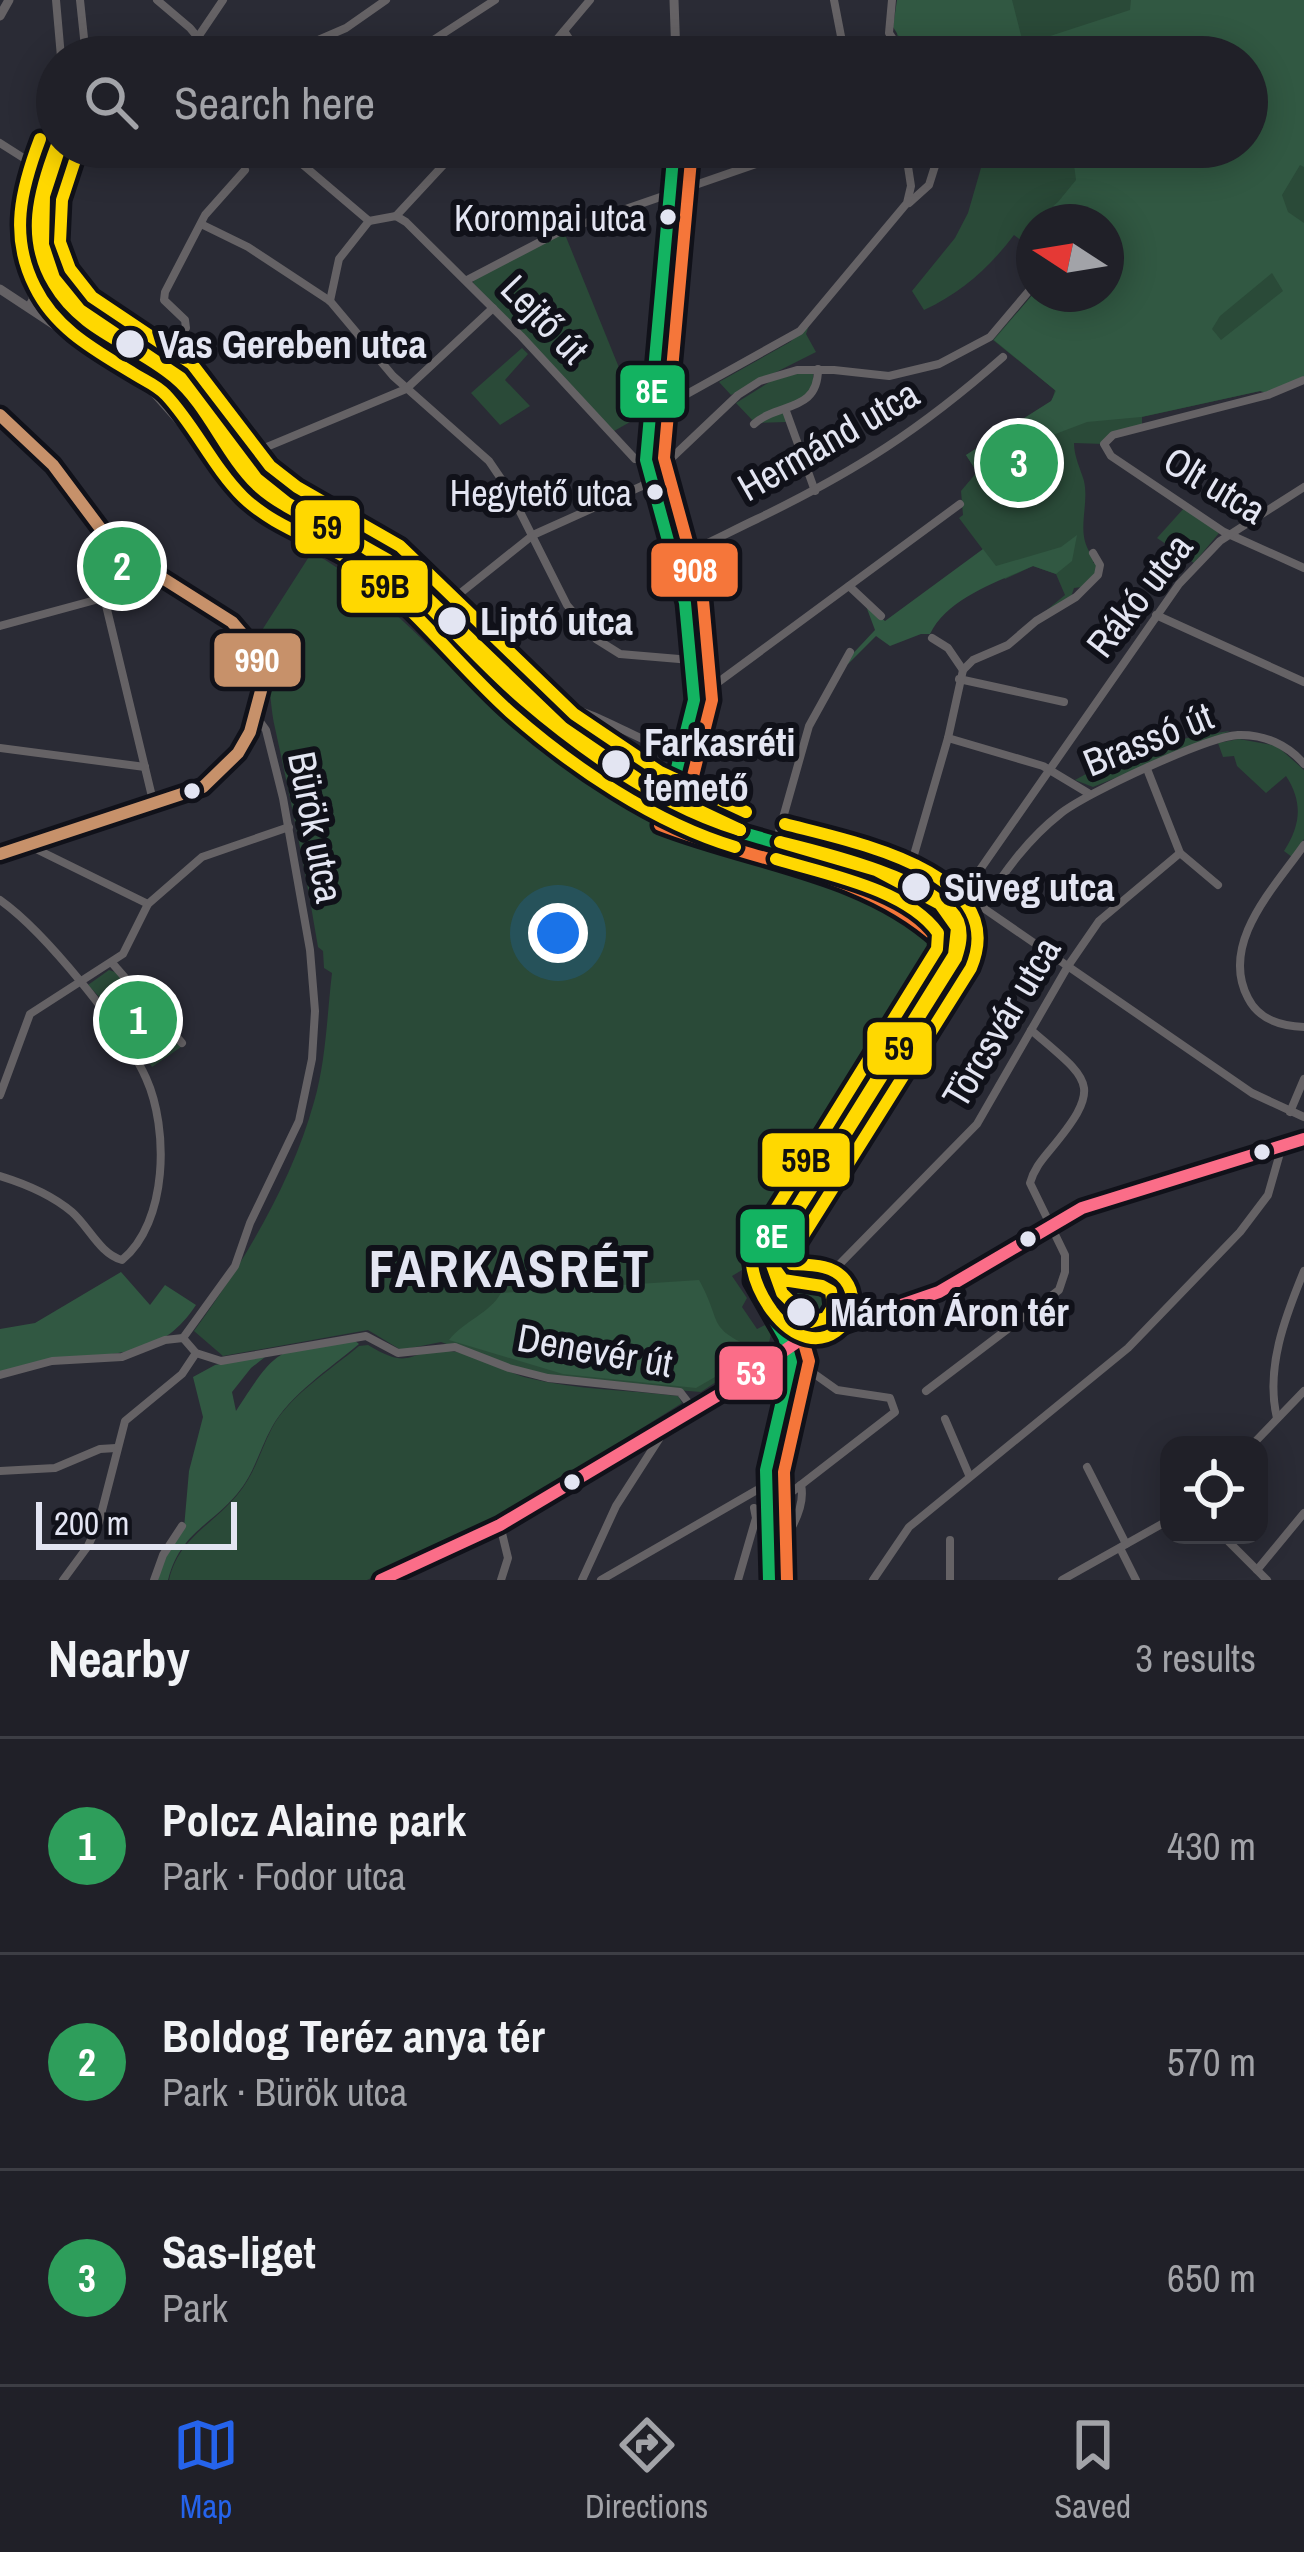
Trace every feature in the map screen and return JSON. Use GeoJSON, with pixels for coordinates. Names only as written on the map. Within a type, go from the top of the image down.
{"type":"FeatureCollection","features":[{"type":"Feature","properties":{"kind":"street"},"geometry":{"type":"LineString","coordinates":[[0,16],[9,0]]}},
{"type":"Feature","properties":{"kind":"street"},"geometry":{"type":"LineString","coordinates":[[80,0],[84,36]]}},
{"type":"Feature","properties":{"kind":"street"},"geometry":{"type":"LineString","coordinates":[[157,0],[198,36]]}},
{"type":"Feature","properties":{"kind":"street"},"geometry":{"type":"LineString","coordinates":[[200,36],[223,0]]}},
{"type":"Feature","properties":{"kind":"street"},"geometry":{"type":"LineString","coordinates":[[328,36],[386,0]]}},
{"type":"Feature","properties":{"kind":"street"},"geometry":{"type":"LineString","coordinates":[[439,36],[494,0]]}},
{"type":"Feature","properties":{"kind":"street"},"geometry":{"type":"LineString","coordinates":[[560,36],[590,0]]}},
{"type":"Feature","properties":{"kind":"street"},"geometry":{"type":"LineString","coordinates":[[674,0],[675,36]]}},
{"type":"Feature","properties":{"kind":"street"},"geometry":{"type":"LineString","coordinates":[[834,0],[838,36]]}},
{"type":"Feature","properties":{"kind":"street"},"geometry":{"type":"LineString","coordinates":[[892,0],[892,36]]}},
{"type":"Feature","properties":{"kind":"street"},"geometry":{"type":"LineString","coordinates":[[56,4],[59,36]]}},
{"type":"Feature","properties":{"kind":"street"},"geometry":{"type":"LineString","coordinates":[[564,31],[567,36]]}},
{"type":"Feature","properties":{"kind":"street"},"geometry":{"type":"LineString","coordinates":[[2,144],[33,164]]}},
{"type":"Feature","properties":{"kind":"street"},"geometry":{"type":"LineString","coordinates":[[29,306],[32,299],[19,231],[36,156]]}},
{"type":"Feature","properties":{"kind":"street"},"geometry":{"type":"LineString","coordinates":[[61,168],[49,201],[47,225],[56,267],[92,314],[164,357],[192,381],[245,456],[277,488],[391,548],[544,703],[570,706],[643,743],[683,756]]}},
{"type":"Feature","properties":{"kind":"street"},"geometry":{"type":"LineString","coordinates":[[307,168],[369,221]]}},
{"type":"Feature","properties":{"kind":"street"},"geometry":{"type":"LineString","coordinates":[[330,301],[339,259],[369,221],[396,217],[441,168]]}},
{"type":"Feature","properties":{"kind":"street"},"geometry":{"type":"LineString","coordinates":[[667,808],[694,700],[685,603],[646,460],[673,168]]}},
{"type":"Feature","properties":{"kind":"street"},"geometry":{"type":"LineString","coordinates":[[466,280],[559,232],[745,168]]}},
{"type":"Feature","properties":{"kind":"street"},"geometry":{"type":"LineString","coordinates":[[907,203],[908,168]]}},
{"type":"Feature","properties":{"kind":"street"},"geometry":{"type":"LineString","coordinates":[[651,414],[800,331],[907,203],[929,185],[934,168]]}},
{"type":"Feature","properties":{"kind":"street"},"geometry":{"type":"LineString","coordinates":[[122,368],[128,364],[153,370],[187,326],[164,300],[165,292],[201,224],[245,170]]}},
{"type":"Feature","properties":{"kind":"street","name":"Lejtő út"},"geometry":{"type":"LineString","coordinates":[[396,217],[494,308],[635,459],[646,460]]}},
{"type":"Feature","properties":{"kind":"street"},"geometry":{"type":"LineString","coordinates":[[201,224],[330,301],[406,389],[489,461],[568,605],[605,647],[630,656],[691,660]]}},
{"type":"Feature","properties":{"kind":"street"},"geometry":{"type":"LineString","coordinates":[[0,289],[122,368],[170,408],[210,459],[264,511],[380,580],[490,694],[605,779],[712,828],[876,877],[950,926],[952,946],[945,961],[760,1257],[752,1281],[791,1362],[738,1580]]}},
{"type":"Feature","properties":{"kind":"street"},"geometry":{"type":"LineString","coordinates":[[448,603],[533,535],[650,480],[751,387],[782,373],[818,369],[889,376],[939,364],[990,337],[1016,306]]}},
{"type":"Feature","properties":{"kind":"street"},"geometry":{"type":"LineString","coordinates":[[210,459],[245,456],[406,389],[494,308]]}},
{"type":"Feature","properties":{"kind":"street","name":"Hermánd utca"},"geometry":{"type":"LineString","coordinates":[[673,558],[815,490],[920,427],[1003,357]]}},
{"type":"Feature","properties":{"kind":"street"},"geometry":{"type":"LineString","coordinates":[[754,424],[769,412],[786,411],[807,399],[817,385],[818,369]]}},
{"type":"Feature","properties":{"kind":"street","name":"Olt utca"},"geometry":{"type":"LineString","coordinates":[[1304,380],[1268,395],[1113,435],[1104,443],[1111,456],[1229,534],[1304,568]]}},
{"type":"Feature","properties":{"kind":"street"},"geometry":{"type":"LineString","coordinates":[[786,411],[815,490]]}},
{"type":"Feature","properties":{"kind":"street","name":"Bürök utca"},"geometry":{"type":"LineString","coordinates":[[0,415],[44,455],[97,530],[142,571],[221,614],[243,634],[262,677],[258,718],[266,730],[289,827],[314,979],[314,1031],[304,1104],[276,1174],[250,1223],[236,1266],[182,1338]]}},
{"type":"Feature","properties":{"kind":"street","name":"Rákó utca"},"geometry":{"type":"LineString","coordinates":[[1048,768],[1179,584],[1229,534],[1304,487]]}},
{"type":"Feature","properties":{"kind":"street"},"geometry":{"type":"LineString","coordinates":[[694,700],[960,504]]}},
{"type":"Feature","properties":{"kind":"street"},"geometry":{"type":"LineString","coordinates":[[899,889],[908,875],[948,738],[961,675],[973,660],[1008,645],[1076,597],[1098,575],[1100,565],[1093,553]]}},
{"type":"Feature","properties":{"kind":"street"},"geometry":{"type":"LineString","coordinates":[[101,563],[104,597],[154,806]]}},
{"type":"Feature","properties":{"kind":"street"},"geometry":{"type":"LineString","coordinates":[[0,626],[104,597],[142,571]]}},
{"type":"Feature","properties":{"kind":"street"},"geometry":{"type":"LineString","coordinates":[[849,586],[881,616]]}},
{"type":"Feature","properties":{"kind":"street"},"geometry":{"type":"LineString","coordinates":[[1156,615],[1304,682]]}},
{"type":"Feature","properties":{"kind":"street"},"geometry":{"type":"LineString","coordinates":[[932,638],[948,648],[961,675],[1064,702]]}},
{"type":"Feature","properties":{"kind":"street"},"geometry":{"type":"LineString","coordinates":[[775,847],[809,726],[850,652]]}},
{"type":"Feature","properties":{"kind":"street"},"geometry":{"type":"LineString","coordinates":[[0,854],[196,792],[240,753],[258,718]]}},
{"type":"Feature","properties":{"kind":"street","name":"Brassó út"},"geometry":{"type":"LineString","coordinates":[[982,907],[1025,848],[1088,793],[1240,735],[1281,745],[1304,764]]}},
{"type":"Feature","properties":{"kind":"street"},"geometry":{"type":"LineString","coordinates":[[948,738],[1048,768],[1088,793]]}},
{"type":"Feature","properties":{"kind":"street"},"geometry":{"type":"LineString","coordinates":[[0,748],[145,767]]}},
{"type":"Feature","properties":{"kind":"street","name":"Brassó út"},"geometry":{"type":"LineString","coordinates":[[963,894],[1048,768]]}},
{"type":"Feature","properties":{"kind":"street"},"geometry":{"type":"LineString","coordinates":[[1147,769],[1180,853],[1218,885]]}},
{"type":"Feature","properties":{"kind":"street"},"geometry":{"type":"LineString","coordinates":[[0,1096],[30,1014],[113,964],[130,944],[148,904],[202,857],[289,827]]}},
{"type":"Feature","properties":{"kind":"street"},"geometry":{"type":"LineString","coordinates":[[34,843],[38,850],[148,904]]}},
{"type":"Feature","properties":{"kind":"street"},"geometry":{"type":"LineString","coordinates":[[1304,845],[1250,926],[1240,959],[1244,989],[1257,1012],[1275,1022],[1304,1027]]}},
{"type":"Feature","properties":{"kind":"street","name":"Törcsvár utca"},"geometry":{"type":"LineString","coordinates":[[826,1278],[977,1124],[1068,966],[1108,911],[1180,853]]}},
{"type":"Feature","properties":{"kind":"street"},"geometry":{"type":"LineString","coordinates":[[908,875],[963,894],[1252,1093],[1304,1117]]}},
{"type":"Feature","properties":{"kind":"street"},"geometry":{"type":"LineString","coordinates":[[0,900],[25,921],[79,984],[138,1062],[156,1107],[160,1150],[154,1204],[138,1240],[122,1260],[108,1254],[63,1204],[0,1176]]}},
{"type":"Feature","properties":{"kind":"street"},"geometry":{"type":"LineString","coordinates":[[113,964],[182,1042]]}},
{"type":"Feature","properties":{"kind":"street"},"geometry":{"type":"LineString","coordinates":[[926,1391],[1059,1290],[1065,1272],[1065,1255],[1031,1190],[1031,1176],[1078,1116],[1085,1093],[1076,1070],[1031,1030]]}},
{"type":"Feature","properties":{"kind":"street"},"geometry":{"type":"LineString","coordinates":[[760,1257],[778,1257],[891,1076]]}},
{"type":"Feature","properties":{"kind":"street"},"geometry":{"type":"LineString","coordinates":[[1290,1112],[1304,1079]]}},
{"type":"Feature","properties":{"kind":"street"},"geometry":{"type":"LineString","coordinates":[[381,1580],[500,1525],[800,1340],[939,1292],[1049,1224],[1111,1198],[1304,1139]]}},
{"type":"Feature","properties":{"kind":"street"},"geometry":{"type":"LineString","coordinates":[[874,1580],[904,1532],[1128,1348],[1240,1232],[1268,1195],[1282,1146]]}},
{"type":"Feature","properties":{"kind":"street"},"geometry":{"type":"LineString","coordinates":[[1277,1418],[1278,1348],[1304,1271]]}},
{"type":"Feature","properties":{"kind":"street","name":"Denevér út"},"geometry":{"type":"LineString","coordinates":[[196,1353],[229,1360],[366,1336],[398,1353],[455,1347],[509,1369],[548,1378],[680,1392],[693,1409]]}},
{"type":"Feature","properties":{"kind":"street"},"geometry":{"type":"LineString","coordinates":[[0,1375],[52,1361],[122,1357],[182,1338],[196,1353],[182,1374],[125,1421],[99,1522],[63,1580]]}},
{"type":"Feature","properties":{"kind":"street"},"geometry":{"type":"LineString","coordinates":[[601,1580],[757,1493],[783,1495],[801,1485],[891,1416],[895,1404],[883,1396],[837,1390],[791,1362]]}},
{"type":"Feature","properties":{"kind":"street"},"geometry":{"type":"LineString","coordinates":[[1260,1436],[1304,1391]]}},
{"type":"Feature","properties":{"kind":"street"},"geometry":{"type":"LineString","coordinates":[[945,1419],[969,1475]]}},
{"type":"Feature","properties":{"kind":"street"},"geometry":{"type":"LineString","coordinates":[[582,1580],[616,1506],[669,1423]]}},
{"type":"Feature","properties":{"kind":"street"},"geometry":{"type":"LineString","coordinates":[[0,1471],[55,1468],[100,1449],[116,1448]]}},
{"type":"Feature","properties":{"kind":"street"},"geometry":{"type":"LineString","coordinates":[[1088,1467],[1136,1580]]}},
{"type":"Feature","properties":{"kind":"street"},"geometry":{"type":"LineString","coordinates":[[768,1553],[776,1550],[800,1509],[801,1485]]}},
{"type":"Feature","properties":{"kind":"street"},"geometry":{"type":"LineString","coordinates":[[757,1493],[769,1580]]}},
{"type":"Feature","properties":{"kind":"street"},"geometry":{"type":"LineString","coordinates":[[1257,1570],[1304,1513]]}},
{"type":"Feature","properties":{"kind":"street"},"geometry":{"type":"LineString","coordinates":[[500,1525],[508,1546],[501,1580]]}},
{"type":"Feature","properties":{"kind":"street"},"geometry":{"type":"LineString","coordinates":[[1062,1580],[1160,1525]]}},
{"type":"Feature","properties":{"kind":"street"},"geometry":{"type":"LineString","coordinates":[[154,1580],[182,1526]]}},
{"type":"Feature","properties":{"kind":"street"},"geometry":{"type":"LineString","coordinates":[[950,1540],[950,1580]]}},
{"type":"Feature","properties":{"kind":"street"},"geometry":{"type":"LineString","coordinates":[[1231,1544],[1267,1580]]}},
{"type":"Feature","properties":{"kind":"green space"},"geometry":{"type":"Polygon","coordinates":[[[897,0],[1304,0],[1304,376],[1268,393],[1142,417],[1142,424],[1104,444],[1074,443],[1084,481],[1085,541],[1097,563],[1096,574],[1074,588],[1071,597],[1042,614],[1065,595],[1056,574],[1033,566],[1005,579],[959,518],[963,515],[961,491],[977,472],[966,455],[1052,401],[1055,390],[993,340],[1017,312],[1124,312],[1124,204],[1016,204],[1016,236],[974,278],[924,310],[912,291],[955,238],[981,168],[1268,168],[1268,36],[898,36],[897,0]]]}},
{"type":"Feature","properties":{"kind":"green space"},"geometry":{"type":"Polygon","coordinates":[[[897,0],[1012,0],[1021,36],[899,36],[893,27],[897,0]]]}},
{"type":"Feature","properties":{"kind":"green space"},"geometry":{"type":"Polygon","coordinates":[[[1131,0],[1304,0],[1304,167],[1300,165],[1282,195],[1288,212],[1304,223],[1304,376],[1268,393],[1141,417],[1087,422],[1011,451],[977,472],[966,455],[1051,401],[1056,391],[994,340],[1018,312],[1124,312],[1124,204],[1056,204],[1076,180],[1074,168],[1268,168],[1268,36],[1050,36],[1130,10],[1131,0]],[[1272,273],[1220,316],[1212,329],[1221,340],[1283,291],[1272,273]]]}},
{"type":"Feature","properties":{"kind":"green space"},"geometry":{"type":"Polygon","coordinates":[[[36,168],[43,168],[34,208],[36,244],[48,278],[71,315],[65,325],[36,303],[41,300],[27,259],[28,205],[36,168]]]}},
{"type":"Feature","properties":{"kind":"green space"},"geometry":{"type":"Polygon","coordinates":[[[564,232],[639,417],[614,431],[473,283],[474,278],[564,232]]]}},
{"type":"Feature","properties":{"kind":"green space"},"geometry":{"type":"Polygon","coordinates":[[[809,325],[806,334],[816,352],[731,395],[719,382],[790,342],[809,325]]]}},
{"type":"Feature","properties":{"kind":"green space"},"geometry":{"type":"Polygon","coordinates":[[[522,348],[528,354],[505,380],[530,406],[500,425],[471,393],[522,348]]]}},
{"type":"Feature","properties":{"kind":"green space"},"geometry":{"type":"Polygon","coordinates":[[[813,374],[814,387],[791,408],[786,422],[755,423],[736,403],[771,381],[813,374]]]}},
{"type":"Feature","properties":{"kind":"green space"},"geometry":{"type":"Polygon","coordinates":[[[1185,507],[1219,533],[1194,563],[1157,538],[1185,507]]]}},
{"type":"Feature","properties":{"kind":"green space"},"geometry":{"type":"Polygon","coordinates":[[[1077,535],[1072,561],[1056,574],[1033,566],[961,601],[930,634],[890,646],[876,636],[845,662],[875,630],[866,606],[885,621],[983,549],[996,566],[1061,547],[1077,535]]]}},
{"type":"Feature","properties":{"kind":"green space","name":"Farkasréti temető"},"geometry":{"type":"Polygon","coordinates":[[[312,552],[380,601],[503,716],[569,768],[678,821],[875,883],[941,925],[921,984],[742,1270],[732,1276],[747,1298],[742,1307],[757,1329],[765,1325],[771,1334],[768,1347],[701,1392],[576,1382],[523,1371],[441,1342],[401,1350],[368,1330],[223,1356],[194,1331],[248,1250],[279,1192],[305,1132],[324,1054],[332,973],[324,968],[323,951],[318,947],[257,638],[312,552]]]}},
{"type":"Feature","properties":{"kind":"green space"},"geometry":{"type":"Polygon","coordinates":[[[1230,731],[1093,787],[1075,780],[1150,748],[1230,731]]]}},
{"type":"Feature","properties":{"kind":"green space"},"geometry":{"type":"Polygon","coordinates":[[[1239,739],[1277,746],[1304,770],[1304,839],[1292,857],[1284,851],[1298,814],[1291,786],[1286,776],[1266,793],[1237,766],[1234,756],[1223,757],[1218,743],[1239,739]]]}},
{"type":"Feature","properties":{"kind":"green space"},"geometry":{"type":"Polygon","coordinates":[[[952,895],[981,912],[972,927],[974,944],[873,1103],[869,1100],[961,955],[963,933],[948,902],[952,895]]]}},
{"type":"Feature","properties":{"kind":"green space"},"geometry":{"type":"Polygon","coordinates":[[[109,970],[181,1047],[152,1067],[88,985],[109,970]]]}},
{"type":"Feature","properties":{"kind":"green space"},"geometry":{"type":"Polygon","coordinates":[[[121,1272],[150,1305],[165,1285],[196,1305],[170,1333],[142,1348],[0,1375],[0,1329],[35,1323],[121,1272]]]}},
{"type":"Feature","properties":{"kind":"green space"},"geometry":{"type":"Polygon","coordinates":[[[778,1279],[790,1285],[826,1288],[833,1301],[829,1313],[817,1320],[803,1317],[789,1298],[821,1317],[786,1291],[778,1279]]]}},
{"type":"Feature","properties":{"kind":"green space"},"geometry":{"type":"Polygon","coordinates":[[[699,1280],[723,1330],[760,1351],[696,1388],[563,1374],[449,1340],[501,1293],[699,1280]]]}},
{"type":"Feature","properties":{"kind":"green space"},"geometry":{"type":"Polygon","coordinates":[[[354,1340],[359,1344],[280,1415],[243,1486],[180,1551],[168,1580],[158,1580],[164,1558],[184,1528],[189,1471],[203,1417],[193,1377],[215,1365],[270,1353],[232,1392],[236,1411],[262,1373],[282,1354],[354,1340]]]}},
{"type":"Feature","properties":{"kind":"green space"},"geometry":{"type":"Polygon","coordinates":[[[359,1346],[403,1358],[458,1352],[528,1378],[678,1396],[682,1403],[504,1515],[367,1580],[169,1580],[188,1542],[244,1486],[272,1428],[289,1405],[359,1346]]]}},
{"type":"Feature","properties":{"kind":"tram line"},"geometry":{"type":"LineString","coordinates":[[780,1287],[818,1317]]}},
{"type":"Feature","properties":{"kind":"transit line","name":"59B"},"geometry":{"type":"LineString","coordinates":[[36,151],[23,194],[20,231],[27,268],[54,316],[92,348],[163,392],[243,497],[272,519],[367,572],[510,712],[560,753],[645,808],[735,847]]}},
{"type":"Feature","properties":{"kind":"transit line","name":"59"},"geometry":{"type":"LineString","coordinates":[[49,168],[38,232],[45,267],[54,284],[93,326],[158,365],[186,388],[257,485],[381,560],[505,683],[573,739],[653,792],[740,830]]}},
{"type":"Feature","properties":{"kind":"transit line","name":"59"},"geometry":{"type":"LineString","coordinates":[[53,168],[44,196],[43,245],[54,278],[80,310],[181,378],[257,479],[287,503],[388,560],[563,728],[651,788],[740,830]]}},
{"type":"Feature","properties":{"kind":"transit line","name":"59B"},"geometry":{"type":"LineString","coordinates":[[72,168],[62,200],[60,242],[70,269],[92,297],[192,364],[270,466],[297,487],[400,546],[574,714],[660,772],[746,812]]}},
{"type":"Feature","properties":{"kind":"transit line","name":"8E"},"geometry":{"type":"LineString","coordinates":[[667,808],[694,700],[685,603],[646,460],[672,168]]}},
{"type":"Feature","properties":{"kind":"transit line","name":"908"},"geometry":{"type":"LineString","coordinates":[[684,812],[712,700],[703,600],[664,458],[690,168]]}},
{"type":"Feature","properties":{"kind":"transit line","name":"990"},"geometry":{"type":"LineString","coordinates":[[0,415],[53,465],[115,548],[232,622],[249,642],[262,687],[250,732],[238,753],[203,787],[0,854]]}},
{"type":"Feature","properties":{"kind":"transit line","name":"8E"},"geometry":{"type":"LineString","coordinates":[[667,808],[851,867],[920,902],[950,926]]}},
{"type":"Feature","properties":{"kind":"transit line","name":"59B"},"geometry":{"type":"LineString","coordinates":[[776,859],[886,894],[924,918],[938,933],[937,949],[751,1249],[756,1282],[772,1311],[790,1329],[807,1337],[823,1337],[846,1321],[851,1294],[834,1271],[792,1264],[791,1255],[971,968],[977,935],[968,907],[947,884],[917,866],[883,851],[785,824]]}},
{"type":"Feature","properties":{"kind":"transit line","name":"908"},"geometry":{"type":"LineString","coordinates":[[660,825],[841,883],[908,916],[938,939]]}},
{"type":"Feature","properties":{"kind":"transit line","name":"59"},"geometry":{"type":"LineString","coordinates":[[780,842],[850,861],[878,870],[905,881],[947,907],[960,931],[956,958],[773,1250],[773,1266],[783,1280],[831,1291],[833,1307],[826,1318],[811,1322],[782,1293],[768,1254],[954,955],[957,928],[940,904],[876,870],[780,842]]}},
{"type":"Feature","properties":{"kind":"transit line","name":"908"},"geometry":{"type":"LineString","coordinates":[[787,1580],[784,1472],[809,1361],[800,1329],[771,1273],[960,971],[970,948],[968,924]]}},
{"type":"Feature","properties":{"kind":"transit line","name":"8E"},"geometry":{"type":"LineString","coordinates":[[769,1580],[766,1470],[791,1362],[784,1337],[752,1281],[753,1267],[945,961],[952,946],[950,926]]}},
{"type":"Feature","properties":{"kind":"transit line","name":"53"},"geometry":{"type":"LineString","coordinates":[[381,1580],[500,1525],[720,1394],[800,1340],[939,1292],[1082,1208],[1304,1139]]}},
{"type":"Feature","properties":{"kind":"place","name":"Korompai utca"},"geometry":{"type":"Point","coordinates":[668,217]}},
{"type":"Feature","properties":{"kind":"place","name":"Vas Gereben utca"},"geometry":{"type":"Point","coordinates":[130,344]}},
{"type":"Feature","properties":{"kind":"place","name":"Sas-liget"},"geometry":{"type":"Point","coordinates":[1019,463]}},
{"type":"Feature","properties":{"kind":"place","name":"Hegytető utca"},"geometry":{"type":"Point","coordinates":[655,492]}},
{"type":"Feature","properties":{"kind":"place","name":"Boldog Teréz anya tér"},"geometry":{"type":"Point","coordinates":[122,566]}},
{"type":"Feature","properties":{"kind":"place","name":"Liptó utca"},"geometry":{"type":"Point","coordinates":[452,621]}},
{"type":"Feature","properties":{"kind":"place","name":"Farkasréti temető"},"geometry":{"type":"Point","coordinates":[616,764]}},
{"type":"Feature","properties":{"kind":"place","name":"Süveg utca"},"geometry":{"type":"Point","coordinates":[916,887]}},
{"type":"Feature","properties":{"kind":"place","name":"Polcz Alaine park"},"geometry":{"type":"Point","coordinates":[138,1020]}},
{"type":"Feature","properties":{"kind":"place","name":"Márton Áron tér"},"geometry":{"type":"Point","coordinates":[801,1312]}},
{"type":"Feature","properties":{"kind":"district","name":"FARKASRÉT"},"geometry":{"type":"Point","coordinates":[510,1269]}}]}
